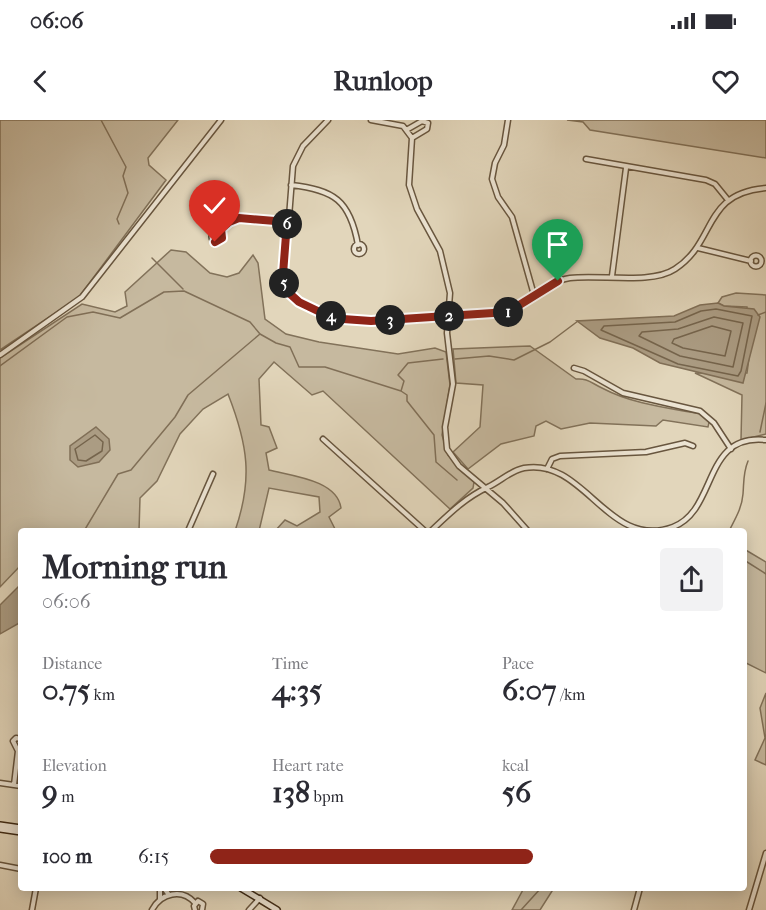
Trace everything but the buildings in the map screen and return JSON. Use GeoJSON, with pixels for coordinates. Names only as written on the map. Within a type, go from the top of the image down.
{"type":"FeatureCollection","features":[{"type":"Feature","properties":{"kind":"main road"},"geometry":{"type":"LineString","coordinates":[[0,827],[18,830]]}},
{"type":"Feature","properties":{"kind":"main road"},"geometry":{"type":"LineString","coordinates":[[248,891],[278,910]]}},
{"type":"Feature","properties":{"kind":"street"},"geometry":{"type":"LineString","coordinates":[[0,354],[82,297],[221,120]]}},
{"type":"Feature","properties":{"kind":"street"},"geometry":{"type":"LineString","coordinates":[[328,120],[299,152],[293,166],[283,274],[288,292],[306,306],[343,319],[362,321],[508,312],[521,306],[550,285],[570,278],[655,276],[670,272],[698,248],[713,216],[728,201],[745,191],[766,188]]}},
{"type":"Feature","properties":{"kind":"street"},"geometry":{"type":"LineString","coordinates":[[371,120],[408,129],[422,121],[428,123],[426,131],[412,138]]}},
{"type":"Feature","properties":{"kind":"street"},"geometry":{"type":"LineString","coordinates":[[508,120],[504,145],[495,163],[492,179],[498,197],[512,217],[534,295]]}},
{"type":"Feature","properties":{"kind":"street"},"geometry":{"type":"LineString","coordinates":[[408,129],[412,138],[410,185],[417,209],[444,262],[450,293],[447,333],[452,390],[445,427],[446,444],[459,466],[487,488],[525,528]]}},
{"type":"Feature","properties":{"kind":"street"},"geometry":{"type":"LineString","coordinates":[[586,159],[626,168],[706,180],[715,184],[728,201]]}},
{"type":"Feature","properties":{"kind":"street"},"geometry":{"type":"LineString","coordinates":[[612,276],[626,168]]}},
{"type":"Feature","properties":{"kind":"street"},"geometry":{"type":"LineString","coordinates":[[291,185],[319,189],[340,202],[350,215],[358,244]]}},
{"type":"Feature","properties":{"kind":"street"},"geometry":{"type":"LineString","coordinates":[[219,231],[229,222],[239,218],[287,222]]}},
{"type":"Feature","properties":{"kind":"street"},"geometry":{"type":"LineString","coordinates":[[698,248],[751,261]]}},
{"type":"Feature","properties":{"kind":"street"},"geometry":{"type":"LineString","coordinates":[[574,368],[631,396],[700,411],[714,423],[731,449]]}},
{"type":"Feature","properties":{"kind":"street"},"geometry":{"type":"LineString","coordinates":[[323,440],[422,528]]}},
{"type":"Feature","properties":{"kind":"street"},"geometry":{"type":"LineString","coordinates":[[666,528],[688,518],[697,507],[716,464],[731,449],[746,442],[766,440]]}},
{"type":"Feature","properties":{"kind":"street"},"geometry":{"type":"LineString","coordinates":[[547,468],[552,459],[560,456],[646,452],[685,444],[693,446]]}},
{"type":"Feature","properties":{"kind":"street"},"geometry":{"type":"LineString","coordinates":[[434,528],[459,503],[480,489],[487,488],[523,469],[547,468],[571,480],[613,518],[633,528]]}},
{"type":"Feature","properties":{"kind":"street"},"geometry":{"type":"LineString","coordinates":[[189,528],[213,474]]}},
{"type":"Feature","properties":{"kind":"street"},"geometry":{"type":"LineString","coordinates":[[14,785],[18,761]]}},
{"type":"Feature","properties":{"kind":"street"},"geometry":{"type":"LineString","coordinates":[[0,783],[18,786]]}},
{"type":"Feature","properties":{"kind":"street"},"geometry":{"type":"LineString","coordinates":[[749,910],[766,853]]}},
{"type":"Feature","properties":{"kind":"street"},"geometry":{"type":"LineString","coordinates":[[0,865],[18,868]]}},
{"type":"Feature","properties":{"kind":"street"},"geometry":{"type":"LineString","coordinates":[[32,910],[35,891]]}},
{"type":"Feature","properties":{"kind":"street"},"geometry":{"type":"LineString","coordinates":[[152,910],[160,899],[161,891]]}},
{"type":"Feature","properties":{"kind":"street"},"geometry":{"type":"LineString","coordinates":[[165,891],[169,895]]}},
{"type":"Feature","properties":{"kind":"street"},"geometry":{"type":"LineString","coordinates":[[634,910],[639,891]]}},
{"type":"Feature","properties":{"kind":"street"},"geometry":{"type":"LineString","coordinates":[[160,899],[169,895],[184,896],[195,903],[202,902],[202,910]]}},
{"type":"Feature","properties":{"kind":"street"},"geometry":{"type":"LineString","coordinates":[[249,910],[260,898]]}},
{"type":"Feature","properties":{"kind":"street"},"geometry":{"type":"LineString","coordinates":[[195,903],[195,910]]}},
{"type":"Feature","properties":{"kind":"shaded area"},"geometry":{"type":"Polygon","coordinates":[[[0,120],[178,120],[148,158],[149,165],[166,180],[79,297],[0,350],[0,120]]]}},
{"type":"Feature","properties":{"kind":"shaded area"},"geometry":{"type":"Polygon","coordinates":[[[567,120],[766,120],[766,158],[590,130],[583,122],[567,120]]]}},
{"type":"Feature","properties":{"kind":"shaded area"},"geometry":{"type":"Polygon","coordinates":[[[171,250],[186,252],[210,273],[227,277],[239,273],[253,255],[258,263],[265,319],[286,334],[319,342],[398,354],[435,348],[446,352],[450,385],[442,435],[448,455],[474,482],[473,488],[450,509],[323,391],[312,395],[274,362],[259,379],[261,425],[269,427],[277,448],[266,453],[269,470],[301,477],[323,485],[331,491],[338,499],[341,508],[329,517],[334,528],[278,528],[285,520],[297,526],[320,512],[319,497],[269,488],[260,528],[236,528],[244,495],[246,462],[240,430],[228,394],[203,409],[180,434],[157,481],[140,498],[139,528],[18,528],[18,568],[0,587],[0,358],[82,304],[115,312],[127,306],[125,292],[171,250]]]}},
{"type":"Feature","properties":{"kind":"shaded area"},"geometry":{"type":"Polygon","coordinates":[[[736,293],[766,295],[766,434],[741,440],[742,395],[695,373],[747,373],[750,350],[747,307],[724,306],[718,303],[722,297],[736,293]]]}},
{"type":"Feature","properties":{"kind":"shaded area"},"geometry":{"type":"Polygon","coordinates":[[[530,346],[576,379],[587,380],[638,402],[701,414],[710,418],[708,427],[663,420],[656,426],[590,423],[561,429],[546,421],[536,426],[534,436],[501,444],[468,469],[453,452],[480,427],[483,385],[456,383],[453,349],[530,346]]]}},
{"type":"Feature","properties":{"kind":"shaded area"},"geometry":{"type":"Polygon","coordinates":[[[747,551],[766,562],[766,673],[747,664],[747,551]]]}},
{"type":"Feature","properties":{"kind":"shaded area"},"geometry":{"type":"Polygon","coordinates":[[[766,693],[766,765],[755,760],[765,738],[760,708],[766,693]]]}},
{"type":"Feature","properties":{"kind":"shaded area"},"geometry":{"type":"Polygon","coordinates":[[[522,891],[552,891],[540,910],[512,910],[522,891]]]}},
{"type":"Feature","properties":{"kind":"water"},"geometry":{"type":"Polygon","coordinates":[[[718,303],[724,306],[754,309],[760,317],[743,383],[660,363],[633,348],[600,338],[577,321],[674,316],[700,305],[718,303]]]}},
{"type":"Feature","properties":{"kind":"water"},"geometry":{"type":"Polygon","coordinates":[[[96,427],[109,439],[110,450],[99,462],[78,467],[70,460],[70,446],[96,427]]]}},
{"type":"Feature","properties":{"kind":"water"},"geometry":{"type":"Polygon","coordinates":[[[18,587],[18,624],[0,634],[0,605],[18,587]]]}},
{"type":"Feature","properties":{"kind":"waterway"},"geometry":{"type":"LineString","coordinates":[[101,120],[126,167],[123,176],[128,193],[117,219],[119,224]]}},
{"type":"Feature","properties":{"kind":"waterway"},"geometry":{"type":"LineString","coordinates":[[152,258],[183,289]]}},
{"type":"Feature","properties":{"kind":"waterway"},"geometry":{"type":"LineString","coordinates":[[0,366],[67,317],[93,312],[120,318],[164,292],[184,291],[250,322],[260,334],[276,343],[290,347],[299,367],[325,367],[401,391],[404,381],[398,375],[408,363],[443,359]]}},
{"type":"Feature","properties":{"kind":"waterway"},"geometry":{"type":"LineString","coordinates":[[758,315],[766,312]]}},
{"type":"Feature","properties":{"kind":"waterway"},"geometry":{"type":"LineString","coordinates":[[455,359],[489,356],[514,360],[550,342],[578,321]]}},
{"type":"Feature","properties":{"kind":"waterway"},"geometry":{"type":"LineString","coordinates":[[86,528],[118,474],[131,470],[175,417],[188,395],[260,334]]}},
{"type":"Feature","properties":{"kind":"waterway"},"geometry":{"type":"LineString","coordinates":[[401,391],[407,395],[407,401],[434,435],[436,462],[457,480]]}},
{"type":"Feature","properties":{"kind":"waterway"},"geometry":{"type":"LineString","coordinates":[[760,432],[766,403]]}},
{"type":"Feature","properties":{"kind":"waterway"},"geometry":{"type":"LineString","coordinates":[[730,528],[741,504],[744,474],[748,461]]}},
{"type":"Feature","properties":{"kind":"waterway"},"geometry":{"type":"LineString","coordinates":[[747,562],[766,574]]}},
{"type":"Feature","properties":{"kind":"waterway"},"geometry":{"type":"LineString","coordinates":[[521,910],[538,891]]}},
{"type":"Feature","properties":{"kind":"route"},"geometry":{"type":"LineString","coordinates":[[215,242],[219,242],[222,238],[219,231],[224,225],[239,218],[287,222],[283,274],[288,292],[299,302],[316,311],[352,320],[371,321],[508,312],[558,281]]}}]}
